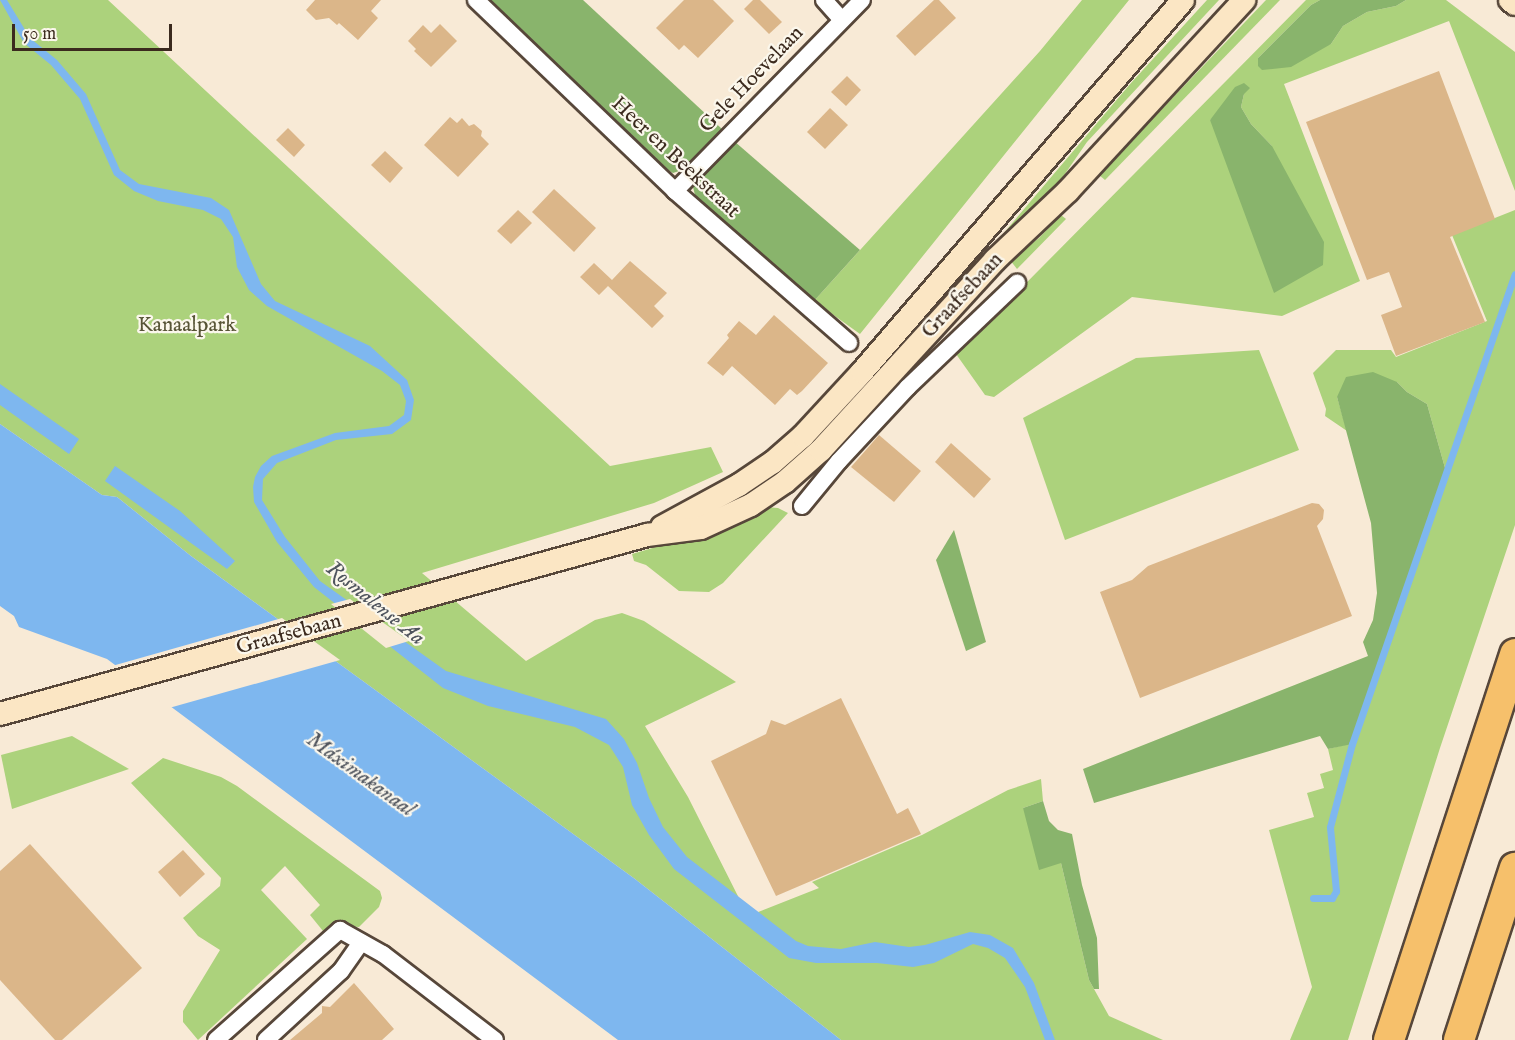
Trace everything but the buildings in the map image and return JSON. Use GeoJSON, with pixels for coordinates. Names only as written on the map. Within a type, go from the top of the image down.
{"type":"FeatureCollection","features":[{"type":"Feature","properties":{"kind":"highway"},"geometry":{"type":"LineString","coordinates":[[1389,1040],[1515,654]]}},
{"type":"Feature","properties":{"kind":"highway"},"geometry":{"type":"LineString","coordinates":[[1458,1040],[1515,868]]}},
{"type":"Feature","properties":{"kind":"main road","name":"Graafsebaan"},"geometry":{"type":"LineString","coordinates":[[647,535],[739,485],[772,463],[803,436],[862,372],[1183,0]]}},
{"type":"Feature","properties":{"kind":"main road","name":"Graafsebaan"},"geometry":{"type":"LineString","coordinates":[[7,712],[647,535],[700,528],[714,524],[751,505],[798,471],[995,260],[1068,191],[1244,0]]}},
{"type":"Feature","properties":{"kind":"main road"},"geometry":{"type":"LineString","coordinates":[[1510,0],[1515,4]]}},
{"type":"Feature","properties":{"kind":"street","name":"Heer en Beekstraat"},"geometry":{"type":"LineString","coordinates":[[476,0],[675,191],[849,343]]}},
{"type":"Feature","properties":{"kind":"street"},"geometry":{"type":"LineString","coordinates":[[824,0],[841,20]]}},
{"type":"Feature","properties":{"kind":"street","name":"Gele Hoevelaan"},"geometry":{"type":"LineString","coordinates":[[675,191],[862,0]]}},
{"type":"Feature","properties":{"kind":"street","name":"Graafsebaan"},"geometry":{"type":"LineString","coordinates":[[802,507],[839,461],[908,387],[1017,282]]}},
{"type":"Feature","properties":{"kind":"street"},"geometry":{"type":"LineString","coordinates":[[216,1040],[340,930],[383,954],[495,1040]]}},
{"type":"Feature","properties":{"kind":"street"},"geometry":{"type":"LineString","coordinates":[[266,1040],[341,971],[361,942]]}},
{"type":"Feature","properties":{"kind":"green space","name":"Kanaalpark"},"geometry":{"type":"Polygon","coordinates":[[[0,0],[108,0],[610,466],[711,447],[723,472],[654,503],[422,573],[526,661],[595,620],[622,613],[644,621],[736,682],[645,726],[688,797],[748,916],[819,888],[812,882],[922,835],[1008,790],[1041,779],[1043,801],[1023,808],[1061,863],[1089,980],[1109,1016],[1163,1040],[841,1040],[635,879],[191,556],[117,497],[102,495],[0,424],[0,0]]]}},
{"type":"Feature","properties":{"kind":"green space"},"geometry":{"type":"Polygon","coordinates":[[[490,0],[583,0],[722,129],[682,170],[673,173],[490,0]]]}},
{"type":"Feature","properties":{"kind":"green space"},"geometry":{"type":"Polygon","coordinates":[[[1082,0],[1129,0],[860,334],[814,301],[1040,51],[1082,0]]]}},
{"type":"Feature","properties":{"kind":"green space"},"geometry":{"type":"Polygon","coordinates":[[[1207,0],[1219,0],[1087,142],[1058,184],[972,277],[969,274],[1131,83],[1207,0]]]}},
{"type":"Feature","properties":{"kind":"green space"},"geometry":{"type":"Polygon","coordinates":[[[1266,0],[1280,0],[1105,180],[1099,175],[1266,0]]]}},
{"type":"Feature","properties":{"kind":"green space"},"geometry":{"type":"Polygon","coordinates":[[[1306,0],[1320,0],[1311,5],[1258,58],[1331,44],[1343,26],[1367,12],[1396,6],[1406,0],[1446,0],[1515,52],[1515,191],[1449,21],[1284,84],[1360,281],[1282,316],[1132,297],[994,397],[985,395],[956,354],[1306,0]],[[1244,94],[1210,120],[1272,146],[1251,124],[1241,107],[1244,94]]]}},
{"type":"Feature","properties":{"kind":"green space"},"geometry":{"type":"Polygon","coordinates":[[[1320,0],[1406,0],[1396,6],[1367,12],[1343,26],[1331,44],[1291,67],[1262,70],[1258,66],[1258,58],[1311,5],[1320,0]]]}},
{"type":"Feature","properties":{"kind":"green space"},"geometry":{"type":"Polygon","coordinates":[[[1244,83],[1250,88],[1244,94],[1241,107],[1251,124],[1272,146],[1324,242],[1323,265],[1274,293],[1210,120],[1235,87],[1244,83]]]}},
{"type":"Feature","properties":{"kind":"green space"},"geometry":{"type":"Polygon","coordinates":[[[734,141],[860,250],[814,301],[783,276],[695,195],[692,183],[734,141]]]}},
{"type":"Feature","properties":{"kind":"green space"},"geometry":{"type":"Polygon","coordinates":[[[1515,210],[1515,525],[1440,748],[1348,1040],[1290,1040],[1312,987],[1269,830],[1314,817],[1307,793],[1324,788],[1320,774],[1333,770],[1328,749],[1352,743],[1447,475],[1427,404],[1407,392],[1397,382],[1337,397],[1347,431],[1325,416],[1326,409],[1313,373],[1336,350],[1391,350],[1396,357],[1487,321],[1452,235],[1515,210]]]}},
{"type":"Feature","properties":{"kind":"green space"},"geometry":{"type":"Polygon","coordinates":[[[1061,215],[1066,219],[1017,269],[1010,260],[1039,238],[1061,215]]]}},
{"type":"Feature","properties":{"kind":"green space"},"geometry":{"type":"Polygon","coordinates":[[[1259,350],[1299,450],[1065,540],[1023,418],[1136,358],[1259,350]]]}},
{"type":"Feature","properties":{"kind":"green space"},"geometry":{"type":"Polygon","coordinates":[[[1373,372],[1397,382],[1407,392],[1427,404],[1447,475],[1352,744],[1328,749],[1320,736],[1094,803],[1083,769],[1368,656],[1363,642],[1373,620],[1377,593],[1371,523],[1337,397],[1346,377],[1373,372]]]}},
{"type":"Feature","properties":{"kind":"green space"},"geometry":{"type":"Polygon","coordinates":[[[766,507],[778,508],[788,513],[723,583],[709,592],[679,591],[646,565],[634,561],[632,554],[721,528],[766,507]]]}},
{"type":"Feature","properties":{"kind":"green space"},"geometry":{"type":"Polygon","coordinates":[[[954,530],[986,642],[966,651],[936,560],[954,530]]]}},
{"type":"Feature","properties":{"kind":"green space"},"geometry":{"type":"Polygon","coordinates":[[[72,736],[129,769],[12,809],[1,755],[72,736]]]}},
{"type":"Feature","properties":{"kind":"green space"},"geometry":{"type":"Polygon","coordinates":[[[163,758],[221,777],[237,786],[380,891],[382,898],[379,907],[359,927],[332,925],[323,931],[310,915],[320,905],[285,866],[261,890],[307,939],[198,1040],[183,1022],[183,1011],[220,950],[198,936],[183,918],[220,886],[221,878],[131,783],[163,758]]]}},
{"type":"Feature","properties":{"kind":"green space"},"geometry":{"type":"Polygon","coordinates":[[[1043,801],[1049,821],[1058,830],[1072,834],[1082,885],[1097,938],[1099,989],[1094,989],[1089,980],[1061,863],[1039,870],[1023,808],[1043,801]]]}},
{"type":"Feature","properties":{"kind":"water"},"geometry":{"type":"Polygon","coordinates":[[[0,0],[7,0],[30,38],[57,60],[86,94],[120,170],[139,184],[211,198],[229,210],[261,284],[275,301],[370,346],[407,380],[414,400],[411,420],[392,434],[336,440],[277,463],[263,479],[262,500],[285,537],[320,581],[446,671],[606,719],[624,739],[637,763],[649,798],[663,827],[687,857],[796,941],[808,946],[841,949],[875,942],[909,947],[925,945],[970,932],[990,935],[1013,948],[1034,983],[1055,1040],[1045,1040],[1025,987],[1005,958],[988,948],[973,944],[934,963],[913,967],[877,963],[816,963],[789,958],[674,869],[649,835],[632,805],[623,767],[609,745],[575,727],[488,706],[443,688],[314,587],[277,542],[254,502],[255,477],[261,466],[272,456],[335,433],[389,426],[404,415],[406,401],[400,385],[382,371],[267,306],[249,290],[237,267],[233,237],[221,219],[203,210],[158,201],[134,191],[114,175],[80,99],[51,65],[24,43],[0,0]]]}},
{"type":"Feature","properties":{"kind":"water"},"geometry":{"type":"Polygon","coordinates":[[[0,384],[79,439],[69,454],[0,405],[0,384]]]}},
{"type":"Feature","properties":{"kind":"water","name":"Máximakanaal"},"geometry":{"type":"Polygon","coordinates":[[[0,424],[102,495],[117,497],[191,556],[635,879],[841,1040],[618,1040],[107,659],[19,627],[14,616],[0,606],[0,424]]]}},
{"type":"Feature","properties":{"kind":"water"},"geometry":{"type":"Polygon","coordinates":[[[115,466],[180,511],[235,561],[227,569],[105,481],[115,466]]]}},
{"type":"Feature","properties":{"kind":"pier"},"geometry":{"type":"Polygon","coordinates":[[[350,599],[409,641],[386,648],[331,604],[350,599]]]}},
{"type":"Feature","properties":{"kind":"pier"},"geometry":{"type":"Polygon","coordinates":[[[282,618],[340,660],[169,708],[112,666],[282,618]]]}},
{"type":"Feature","properties":{"kind":"waterway"},"geometry":{"type":"LineString","coordinates":[[1313,898],[1332,898],[1336,891],[1330,827],[1352,744],[1515,274]]}},
{"type":"Feature","properties":{"kind":"water label","name":"Rosmalense Aa"},"geometry":{"type":"Point","coordinates":[375,604]}}]}
